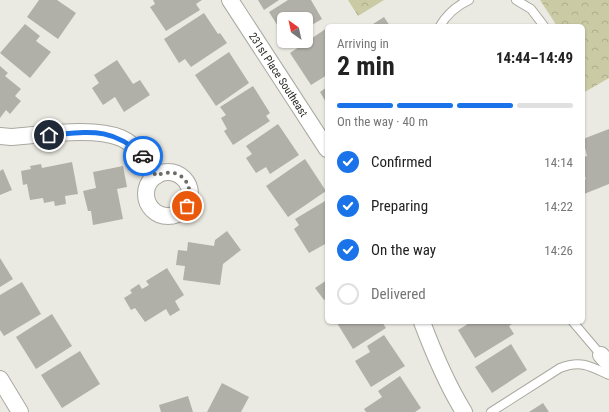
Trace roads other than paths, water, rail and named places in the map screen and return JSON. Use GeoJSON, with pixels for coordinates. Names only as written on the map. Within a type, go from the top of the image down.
{"type":"FeatureCollection","features":[{"type":"Feature","properties":{"kind":"street","name":"231st Place Southeast"},"geometry":{"type":"LineString","coordinates":[[230,0],[325,146]]}},
{"type":"Feature","properties":{"kind":"street"},"geometry":{"type":"LineString","coordinates":[[0,136],[12,137],[84,132],[104,134],[122,139],[135,149],[144,158],[156,176]]}},
{"type":"Feature","properties":{"kind":"street"},"geometry":{"type":"LineString","coordinates":[[423,324],[436,360],[448,386],[464,412]]}},
{"type":"Feature","properties":{"kind":"street"},"geometry":{"type":"LineString","coordinates":[[0,379],[20,412]]}},
{"type":"Feature","properties":{"kind":"lane"},"geometry":{"type":"LineString","coordinates":[[441,24],[445,17],[459,4],[469,0]]}},
{"type":"Feature","properties":{"kind":"lane"},"geometry":{"type":"LineString","coordinates":[[516,0],[532,10],[542,24]]}},
{"type":"Feature","properties":{"kind":"lane"},"geometry":{"type":"LineString","coordinates":[[575,324],[605,359]]}},
{"type":"Feature","properties":{"kind":"lane"},"geometry":{"type":"LineString","coordinates":[[491,412],[560,368],[571,363],[581,363],[609,376]]}}]}
